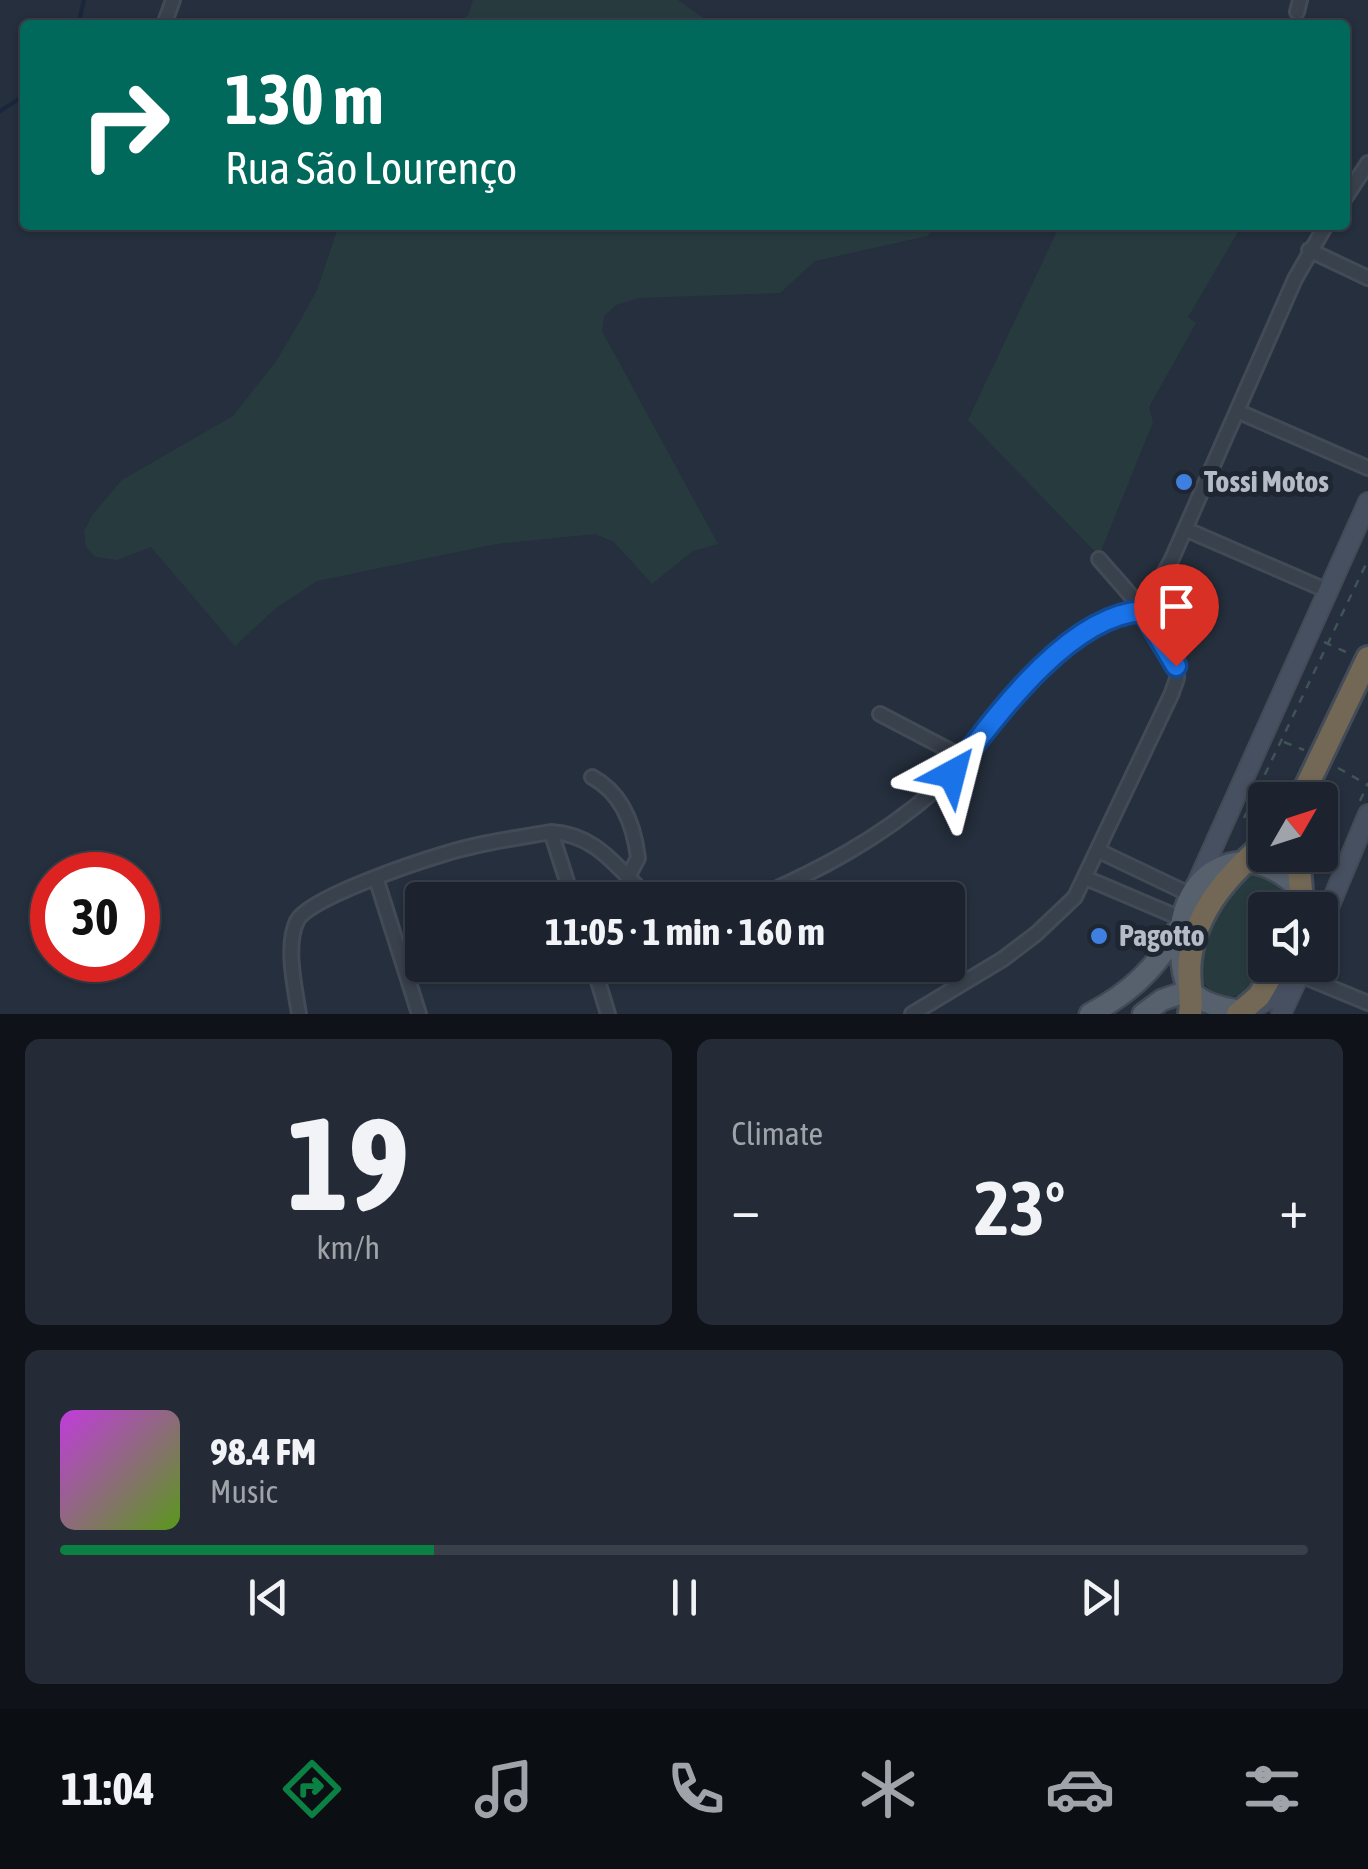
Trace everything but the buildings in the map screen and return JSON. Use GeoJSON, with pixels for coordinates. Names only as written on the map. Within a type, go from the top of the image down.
{"type":"FeatureCollection","features":[{"type":"Feature","properties":{"kind":"highway"},"geometry":{"type":"LineString","coordinates":[[1311,782],[1367,659]]}},
{"type":"Feature","properties":{"kind":"highway"},"geometry":{"type":"LineString","coordinates":[[1187,994],[1192,948],[1207,909],[1248,856]]}},
{"type":"Feature","properties":{"kind":"highway"},"geometry":{"type":"LineString","coordinates":[[1240,1013],[1259,996],[1267,982]]}},
{"type":"Feature","properties":{"kind":"main road"},"geometry":{"type":"LineString","coordinates":[[1098,1013],[1153,968],[1180,923],[1193,888],[1217,869],[1242,860],[1269,868],[1292,892]]}},
{"type":"Feature","properties":{"kind":"main road"},"geometry":{"type":"LineString","coordinates":[[1180,923],[1187,994]]}},
{"type":"Feature","properties":{"kind":"main road"},"geometry":{"type":"LineString","coordinates":[[1143,1014],[1154,1004],[1187,994],[1240,1013]]}},
{"type":"Feature","properties":{"kind":"street"},"geometry":{"type":"LineString","coordinates":[[154,0],[171,5]]}},
{"type":"Feature","properties":{"kind":"street"},"geometry":{"type":"LineString","coordinates":[[1350,190],[1368,163]]}},
{"type":"Feature","properties":{"kind":"street"},"geometry":{"type":"LineString","coordinates":[[1143,611],[1162,582],[1310,250],[1323,230]]}},
{"type":"Feature","properties":{"kind":"street"},"geometry":{"type":"LineString","coordinates":[[1310,250],[1368,278]]}},
{"type":"Feature","properties":{"kind":"street"},"geometry":{"type":"LineString","coordinates":[[1237,411],[1368,468]]}},
{"type":"Feature","properties":{"kind":"street"},"geometry":{"type":"LineString","coordinates":[[1098,851],[1193,888],[1368,502]]}},
{"type":"Feature","properties":{"kind":"street"},"geometry":{"type":"LineString","coordinates":[[1186,528],[1328,591]]}},
{"type":"Feature","properties":{"kind":"street"},"geometry":{"type":"LineString","coordinates":[[912,1014],[965,985],[1036,934],[1075,897],[1177,677],[1168,650],[1143,611],[1098,559]]}},
{"type":"Feature","properties":{"kind":"street"},"geometry":{"type":"LineString","coordinates":[[790,882],[883,832],[935,790],[1027,684],[1086,631],[1116,614],[1143,611]]}},
{"type":"Feature","properties":{"kind":"street"},"geometry":{"type":"LineString","coordinates":[[880,714],[964,758]]}},
{"type":"Feature","properties":{"kind":"street"},"geometry":{"type":"LineString","coordinates":[[592,778],[615,792],[627,820],[638,858],[628,877]]}},
{"type":"Feature","properties":{"kind":"street"},"geometry":{"type":"LineString","coordinates":[[1338,893],[1362,844],[1368,814]]}},
{"type":"Feature","properties":{"kind":"street"},"geometry":{"type":"LineString","coordinates":[[551,832],[566,882]]}},
{"type":"Feature","properties":{"kind":"street"},"geometry":{"type":"LineString","coordinates":[[299,1014],[292,949],[297,921],[314,905],[376,878],[445,854],[551,832],[566,833],[594,844],[633,882]]}},
{"type":"Feature","properties":{"kind":"street"},"geometry":{"type":"LineString","coordinates":[[376,878],[419,1014]]}},
{"type":"Feature","properties":{"kind":"street"},"geometry":{"type":"LineString","coordinates":[[1086,878],[1180,923]]}},
{"type":"Feature","properties":{"kind":"street"},"geometry":{"type":"LineString","coordinates":[[598,982],[608,1014]]}},
{"type":"Feature","properties":{"kind":"street"},"geometry":{"type":"LineString","coordinates":[[1240,1013],[1253,1010],[1291,982]]}},
{"type":"Feature","properties":{"kind":"street"},"geometry":{"type":"LineString","coordinates":[[1281,1014],[1296,982]]}},
{"type":"Feature","properties":{"kind":"street"},"geometry":{"type":"LineString","coordinates":[[1314,982],[1368,1004]]}},
{"type":"Feature","properties":{"kind":"path"},"geometry":{"type":"LineString","coordinates":[[1221,828],[1231,834],[1252,806],[1368,560]]}},
{"type":"Feature","properties":{"kind":"path"},"geometry":{"type":"LineString","coordinates":[[1309,634],[1367,659]]}},
{"type":"Feature","properties":{"kind":"green space"},"geometry":{"type":"Polygon","coordinates":[[[473,0],[678,0],[706,20],[462,20],[468,15],[473,0]]]}},
{"type":"Feature","properties":{"kind":"green space"},"geometry":{"type":"Polygon","coordinates":[[[337,230],[933,230],[927,236],[815,261],[780,293],[639,298],[616,305],[604,316],[602,331],[718,544],[693,551],[652,584],[614,542],[595,534],[496,544],[317,581],[276,608],[235,646],[151,547],[117,560],[96,557],[86,547],[84,531],[122,480],[233,416],[277,360],[317,290],[337,230]]]}},
{"type":"Feature","properties":{"kind":"green space"},"geometry":{"type":"Polygon","coordinates":[[[1058,230],[1239,230],[1188,317],[1196,323],[1149,407],[1153,422],[1099,556],[968,420],[1058,230]]]}},
{"type":"Feature","properties":{"kind":"green space"},"geometry":{"type":"Polygon","coordinates":[[[1258,873],[1291,892],[1248,892],[1248,982],[1256,982],[1245,995],[1229,996],[1211,990],[1197,972],[1201,945],[1232,880],[1258,873]]]}},
{"type":"Feature","properties":{"kind":"waterway"},"geometry":{"type":"LineString","coordinates":[[79,20],[84,0]]}},
{"type":"Feature","properties":{"kind":"waterway"},"geometry":{"type":"LineString","coordinates":[[0,111],[20,98]]}},
{"type":"Feature","properties":{"kind":"place","name":"Tossi Motos"},"geometry":{"type":"Point","coordinates":[1184,482]}},
{"type":"Feature","properties":{"kind":"place","name":"Pagotto"},"geometry":{"type":"Point","coordinates":[1099,936]}},
{"type":"Feature","properties":{"kind":"route"},"geometry":{"type":"LineString","coordinates":[[952,774],[1027,684],[1060,652],[1103,620],[1143,611],[1176,666]]}}]}
